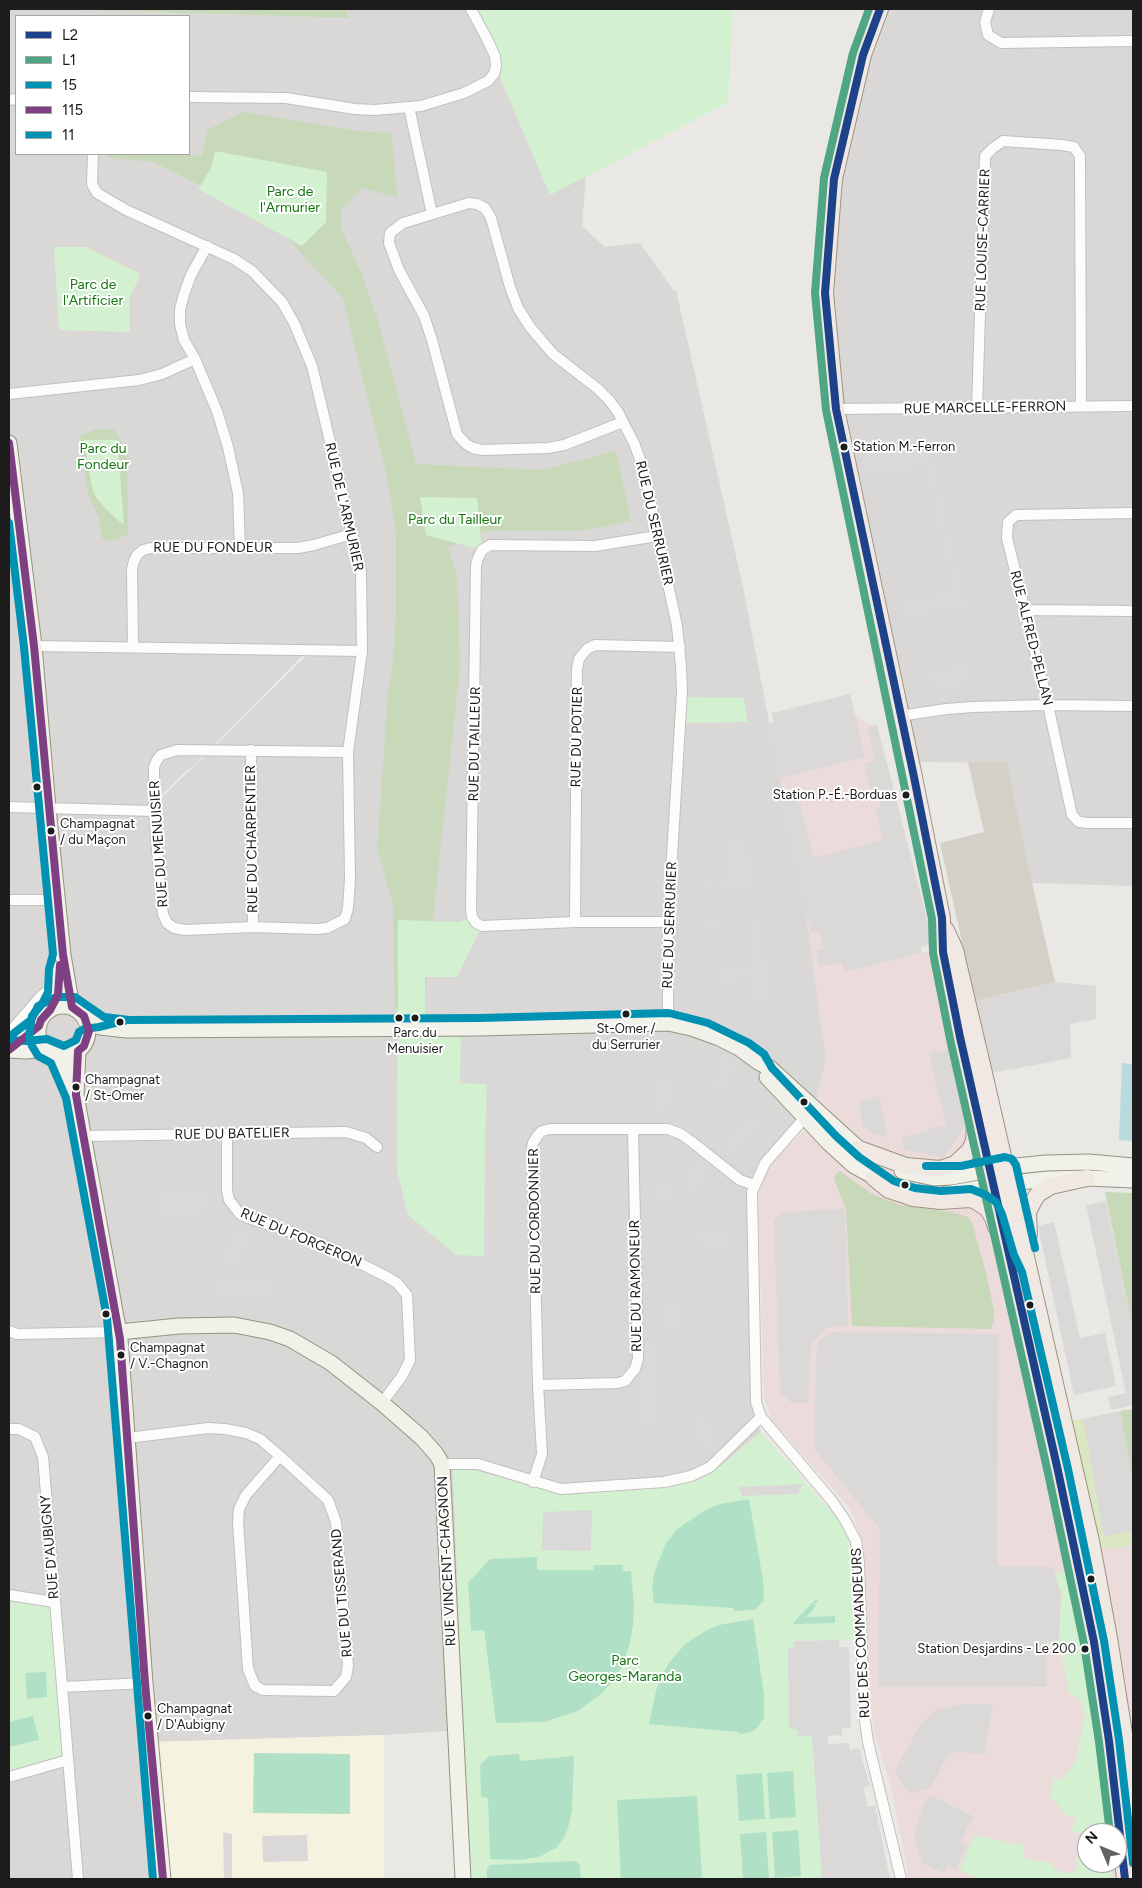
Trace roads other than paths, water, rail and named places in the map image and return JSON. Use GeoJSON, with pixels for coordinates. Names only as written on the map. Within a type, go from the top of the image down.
{"type":"FeatureCollection","features":[{"type":"Feature","properties":{"kind":"main road"},"geometry":{"type":"LineString","coordinates":[[858,1149],[865,1150],[893,1163],[919,1169],[940,1169],[955,1164],[970,1150],[974,1141],[976,1126],[972,1090],[943,952],[942,922],[836,409],[825,293],[834,180],[863,55],[880,9]]}},
{"type":"Feature","properties":{"kind":"main road"},"geometry":{"type":"LineString","coordinates":[[942,922],[955,950],[1000,1177],[1013,1276],[1058,1471],[1094,1642],[1109,1742],[1125,1879]]}},
{"type":"Feature","properties":{"kind":"main road"},"geometry":{"type":"LineString","coordinates":[[972,1090],[1030,1272],[1101,1595],[1125,1740],[1133,1812]]}},
{"type":"Feature","properties":{"kind":"main road"},"geometry":{"type":"LineString","coordinates":[[874,1178],[889,1190],[913,1198],[941,1200],[970,1199],[980,1202],[988,1209],[993,1218],[1005,1259],[1013,1276]]}},
{"type":"Feature","properties":{"kind":"main road"},"geometry":{"type":"LineString","coordinates":[[1030,1272],[1031,1254],[1027,1222],[1028,1212],[1034,1200],[1038,1194],[1051,1186],[1086,1178]]}},
{"type":"Feature","properties":{"kind":"street"},"geometry":{"type":"LineString","coordinates":[[190,97],[286,98],[355,109],[375,110],[421,106],[464,93],[488,81],[494,74],[496,66],[495,56],[471,9]]}},
{"type":"Feature","properties":{"kind":"street"},"geometry":{"type":"LineString","coordinates":[[989,9],[985,22],[988,35],[1001,43],[1133,41]]}},
{"type":"Feature","properties":{"kind":"street"},"geometry":{"type":"LineString","coordinates":[[409,107],[432,214],[402,223],[390,233],[389,243],[399,270],[424,316],[457,434],[466,444],[482,450],[548,448],[564,445],[623,422]]}},
{"type":"Feature","properties":{"kind":"street","name":"RUE LOUISE-CARRIER"},"geometry":{"type":"LineString","coordinates":[[977,409],[985,156],[992,148],[1003,141],[1074,147],[1080,156],[1080,407]]}},
{"type":"Feature","properties":{"kind":"street","name":"RUE DE L'ARMURIER"},"geometry":{"type":"LineString","coordinates":[[93,155],[92,184],[97,193],[126,210],[234,259],[252,271],[282,302],[294,323],[312,366],[361,572],[362,651]]}},
{"type":"Feature","properties":{"kind":"street","name":"RUE DU SERRURIER"},"geometry":{"type":"LineString","coordinates":[[432,214],[469,203],[485,208],[491,218],[518,308],[530,327],[553,354],[598,389],[609,400],[634,443],[642,467],[680,646],[682,692],[668,922],[668,1023]]}},
{"type":"Feature","properties":{"kind":"street"},"geometry":{"type":"LineString","coordinates":[[207,246],[191,275],[184,294],[180,309],[180,324],[184,340],[195,359],[217,411],[228,447],[238,492],[240,547]]}},
{"type":"Feature","properties":{"kind":"street"},"geometry":{"type":"LineString","coordinates":[[9,394],[139,380],[162,374],[195,359]]}},
{"type":"Feature","properties":{"kind":"street","name":"RUE MARCELLE-FERRON"},"geometry":{"type":"LineString","coordinates":[[836,409],[1133,406]]}},
{"type":"Feature","properties":{"kind":"street"},"geometry":{"type":"LineString","coordinates":[[9,443],[13,516],[34,646],[63,955],[78,1012],[89,1031],[84,1046],[72,1054],[9,1050]]}},
{"type":"Feature","properties":{"kind":"street","name":"RUE ALFRED-PELLAN"},"geometry":{"type":"LineString","coordinates":[[1133,513],[1016,516],[1008,522],[1007,538],[1048,705],[1072,815],[1079,822],[1133,823]]}},
{"type":"Feature","properties":{"kind":"street","name":"RUE DU FONDEUR"},"geometry":{"type":"LineString","coordinates":[[133,647],[132,569],[137,555],[143,550],[151,548],[298,548],[352,534]]}},
{"type":"Feature","properties":{"kind":"street","name":"RUE DU TAILLEUR"},"geometry":{"type":"LineString","coordinates":[[657,536],[595,546],[490,545],[482,550],[478,558],[476,565],[472,917],[476,923],[482,926],[575,922],[668,922]]}},
{"type":"Feature","properties":{"kind":"street"},"geometry":{"type":"LineString","coordinates":[[1025,610],[1133,611]]}},
{"type":"Feature","properties":{"kind":"street","name":"RUE DU POTIER"},"geometry":{"type":"LineString","coordinates":[[575,922],[577,669],[579,659],[587,649],[595,645],[680,646]]}},
{"type":"Feature","properties":{"kind":"street"},"geometry":{"type":"LineString","coordinates":[[34,646],[362,651]]}},
{"type":"Feature","properties":{"kind":"street","name":"RUE DU MENUISIER"},"geometry":{"type":"LineString","coordinates":[[348,752],[177,750],[161,755],[154,767],[154,811],[161,898],[163,914],[167,923],[174,928],[185,930],[327,928],[345,919],[348,908],[350,879],[348,752],[362,651]]}},
{"type":"Feature","properties":{"kind":"street"},"geometry":{"type":"LineString","coordinates":[[900,716],[946,709],[1048,705],[1133,706]]}},
{"type":"Feature","properties":{"kind":"street","name":"RUE DU CHARPENTIER"},"geometry":{"type":"LineString","coordinates":[[251,750],[253,928]]}},
{"type":"Feature","properties":{"kind":"street"},"geometry":{"type":"LineString","coordinates":[[9,807],[154,811]]}},
{"type":"Feature","properties":{"kind":"street"},"geometry":{"type":"LineString","coordinates":[[9,900],[58,900]]}},
{"type":"Feature","properties":{"kind":"street"},"geometry":{"type":"LineString","coordinates":[[63,955],[58,995],[39,1026],[41,1042],[52,1052],[76,1095]]}},
{"type":"Feature","properties":{"kind":"street"},"geometry":{"type":"LineString","coordinates":[[9,1033],[42,995],[58,984]]}},
{"type":"Feature","properties":{"kind":"street"},"geometry":{"type":"LineString","coordinates":[[50,1010],[65,1006],[78,1012],[100,1027],[127,1030],[461,1028],[668,1023],[691,1028],[719,1038],[739,1048],[758,1062],[764,1074],[809,1112],[858,1149],[887,1166],[923,1176],[1133,1180]]}},
{"type":"Feature","properties":{"kind":"street"},"geometry":{"type":"LineString","coordinates":[[9,1050],[39,1026]]}},
{"type":"Feature","properties":{"kind":"street"},"geometry":{"type":"LineString","coordinates":[[87,1038],[101,1037],[127,1030]]}},
{"type":"Feature","properties":{"kind":"street"},"geometry":{"type":"LineString","coordinates":[[78,1051],[76,1095],[119,1332],[145,1683],[163,1879]]}},
{"type":"Feature","properties":{"kind":"street"},"geometry":{"type":"LineString","coordinates":[[809,1112],[853,1165],[874,1178],[909,1191],[926,1194],[951,1194],[1000,1177],[1077,1161],[1133,1166]]}},
{"type":"Feature","properties":{"kind":"street"},"geometry":{"type":"LineString","coordinates":[[442,1464],[478,1464],[561,1489],[664,1482],[691,1476],[710,1466],[721,1457],[760,1417],[756,1402],[751,1203],[754,1185],[765,1163],[809,1112]]}},
{"type":"Feature","properties":{"kind":"street","name":"RUE DU RAMONEUR"},"geometry":{"type":"LineString","coordinates":[[538,1386],[618,1383],[625,1381],[635,1369],[638,1359],[633,1129]]}},
{"type":"Feature","properties":{"kind":"street","name":"RUE DU CORDONNIER"},"geometry":{"type":"LineString","coordinates":[[533,1482],[542,1454],[538,1386],[533,1143],[542,1130],[668,1130],[681,1134],[740,1180],[754,1185]]}},
{"type":"Feature","properties":{"kind":"street","name":"RUE DU BATELIER"},"geometry":{"type":"LineString","coordinates":[[83,1136],[346,1132],[366,1138],[376,1147]]}},
{"type":"Feature","properties":{"kind":"street","name":"RUE DU FORGERON"},"geometry":{"type":"LineString","coordinates":[[227,1135],[227,1190],[229,1200],[240,1214],[320,1243],[389,1278],[397,1283],[407,1295],[410,1360],[402,1376],[382,1403]]}},
{"type":"Feature","properties":{"kind":"street","name":"RUE VINCENT-CHAGNON"},"geometry":{"type":"LineString","coordinates":[[119,1332],[211,1324],[234,1325],[270,1332],[290,1339],[331,1363],[382,1403],[432,1448],[442,1464],[463,1879]]}},
{"type":"Feature","properties":{"kind":"street"},"geometry":{"type":"LineString","coordinates":[[9,1331],[17,1334],[119,1332]]}},
{"type":"Feature","properties":{"kind":"street","name":"RUE DES COMMANDEURS"},"geometry":{"type":"LineString","coordinates":[[760,1417],[832,1501],[856,1541],[859,1563],[864,1714],[868,1742],[901,1879]]}},
{"type":"Feature","properties":{"kind":"street","name":"RUE DU TISSERAND"},"geometry":{"type":"LineString","coordinates":[[128,1438],[208,1428],[246,1433],[260,1439],[280,1456],[328,1500],[336,1522],[348,1666],[346,1677],[334,1691],[263,1690],[255,1686],[248,1669],[238,1522],[239,1509],[246,1495],[280,1456]]}},
{"type":"Feature","properties":{"kind":"street","name":"RUE D'AUBIGNY"},"geometry":{"type":"LineString","coordinates":[[9,1429],[19,1429],[35,1436],[43,1457],[78,1879]]}},
{"type":"Feature","properties":{"kind":"street"},"geometry":{"type":"LineString","coordinates":[[9,1595],[54,1602]]}},
{"type":"Feature","properties":{"kind":"street"},"geometry":{"type":"LineString","coordinates":[[63,1687],[145,1683]]}},
{"type":"Feature","properties":{"kind":"street"},"geometry":{"type":"LineString","coordinates":[[9,1777],[68,1760]]}},
{"type":"Feature","properties":{"kind":"water"},"geometry":{"type":"Polygon","coordinates":[[[1122,1063],[1133,1064],[1133,1141],[1119,1140],[1122,1063]]]}},
{"type":"Feature","properties":{"kind":"place","name":"Station M.-Ferron"},"geometry":{"type":"Point","coordinates":[844,447]}},
{"type":"Feature","properties":{"kind":"place","name":"Station P.-É.-Borduas"},"geometry":{"type":"Point","coordinates":[906,795]}},
{"type":"Feature","properties":{"kind":"place","name":"Champagnat / du Maçon"},"geometry":{"type":"Point","coordinates":[51,831]}},
{"type":"Feature","properties":{"kind":"place","name":"St-Omer / du Serrurier"},"geometry":{"type":"Point","coordinates":[626,1014]}},
{"type":"Feature","properties":{"kind":"place","name":"Parc du Menuisier"},"geometry":{"type":"Point","coordinates":[415,1018]}},
{"type":"Feature","properties":{"kind":"place","name":"Champagnat / St-Omer"},"geometry":{"type":"Point","coordinates":[76,1087]}},
{"type":"Feature","properties":{"kind":"place","name":"Champagnat / V.-Chagnon"},"geometry":{"type":"Point","coordinates":[121,1355]}},
{"type":"Feature","properties":{"kind":"place","name":"Station Desjardins - Le 200"},"geometry":{"type":"Point","coordinates":[1085,1649]}},
{"type":"Feature","properties":{"kind":"place","name":"Champagnat / D'Aubigny"},"geometry":{"type":"Point","coordinates":[148,1716]}},
{"type":"Feature","properties":{"kind":"park label","name":"Parc de l'Armurier"},"geometry":{"type":"Point","coordinates":[290,200]}},
{"type":"Feature","properties":{"kind":"park label","name":"Parc de l'Artificier"},"geometry":{"type":"Point","coordinates":[93,294]}},
{"type":"Feature","properties":{"kind":"park label","name":"Parc du Fondeur"},"geometry":{"type":"Point","coordinates":[103,458]}},
{"type":"Feature","properties":{"kind":"park label","name":"Parc du Tailleur"},"geometry":{"type":"Point","coordinates":[455,520]}},
{"type":"Feature","properties":{"kind":"park label","name":"Parc Georges-Maranda"},"geometry":{"type":"Point","coordinates":[625,1669]}}]}
